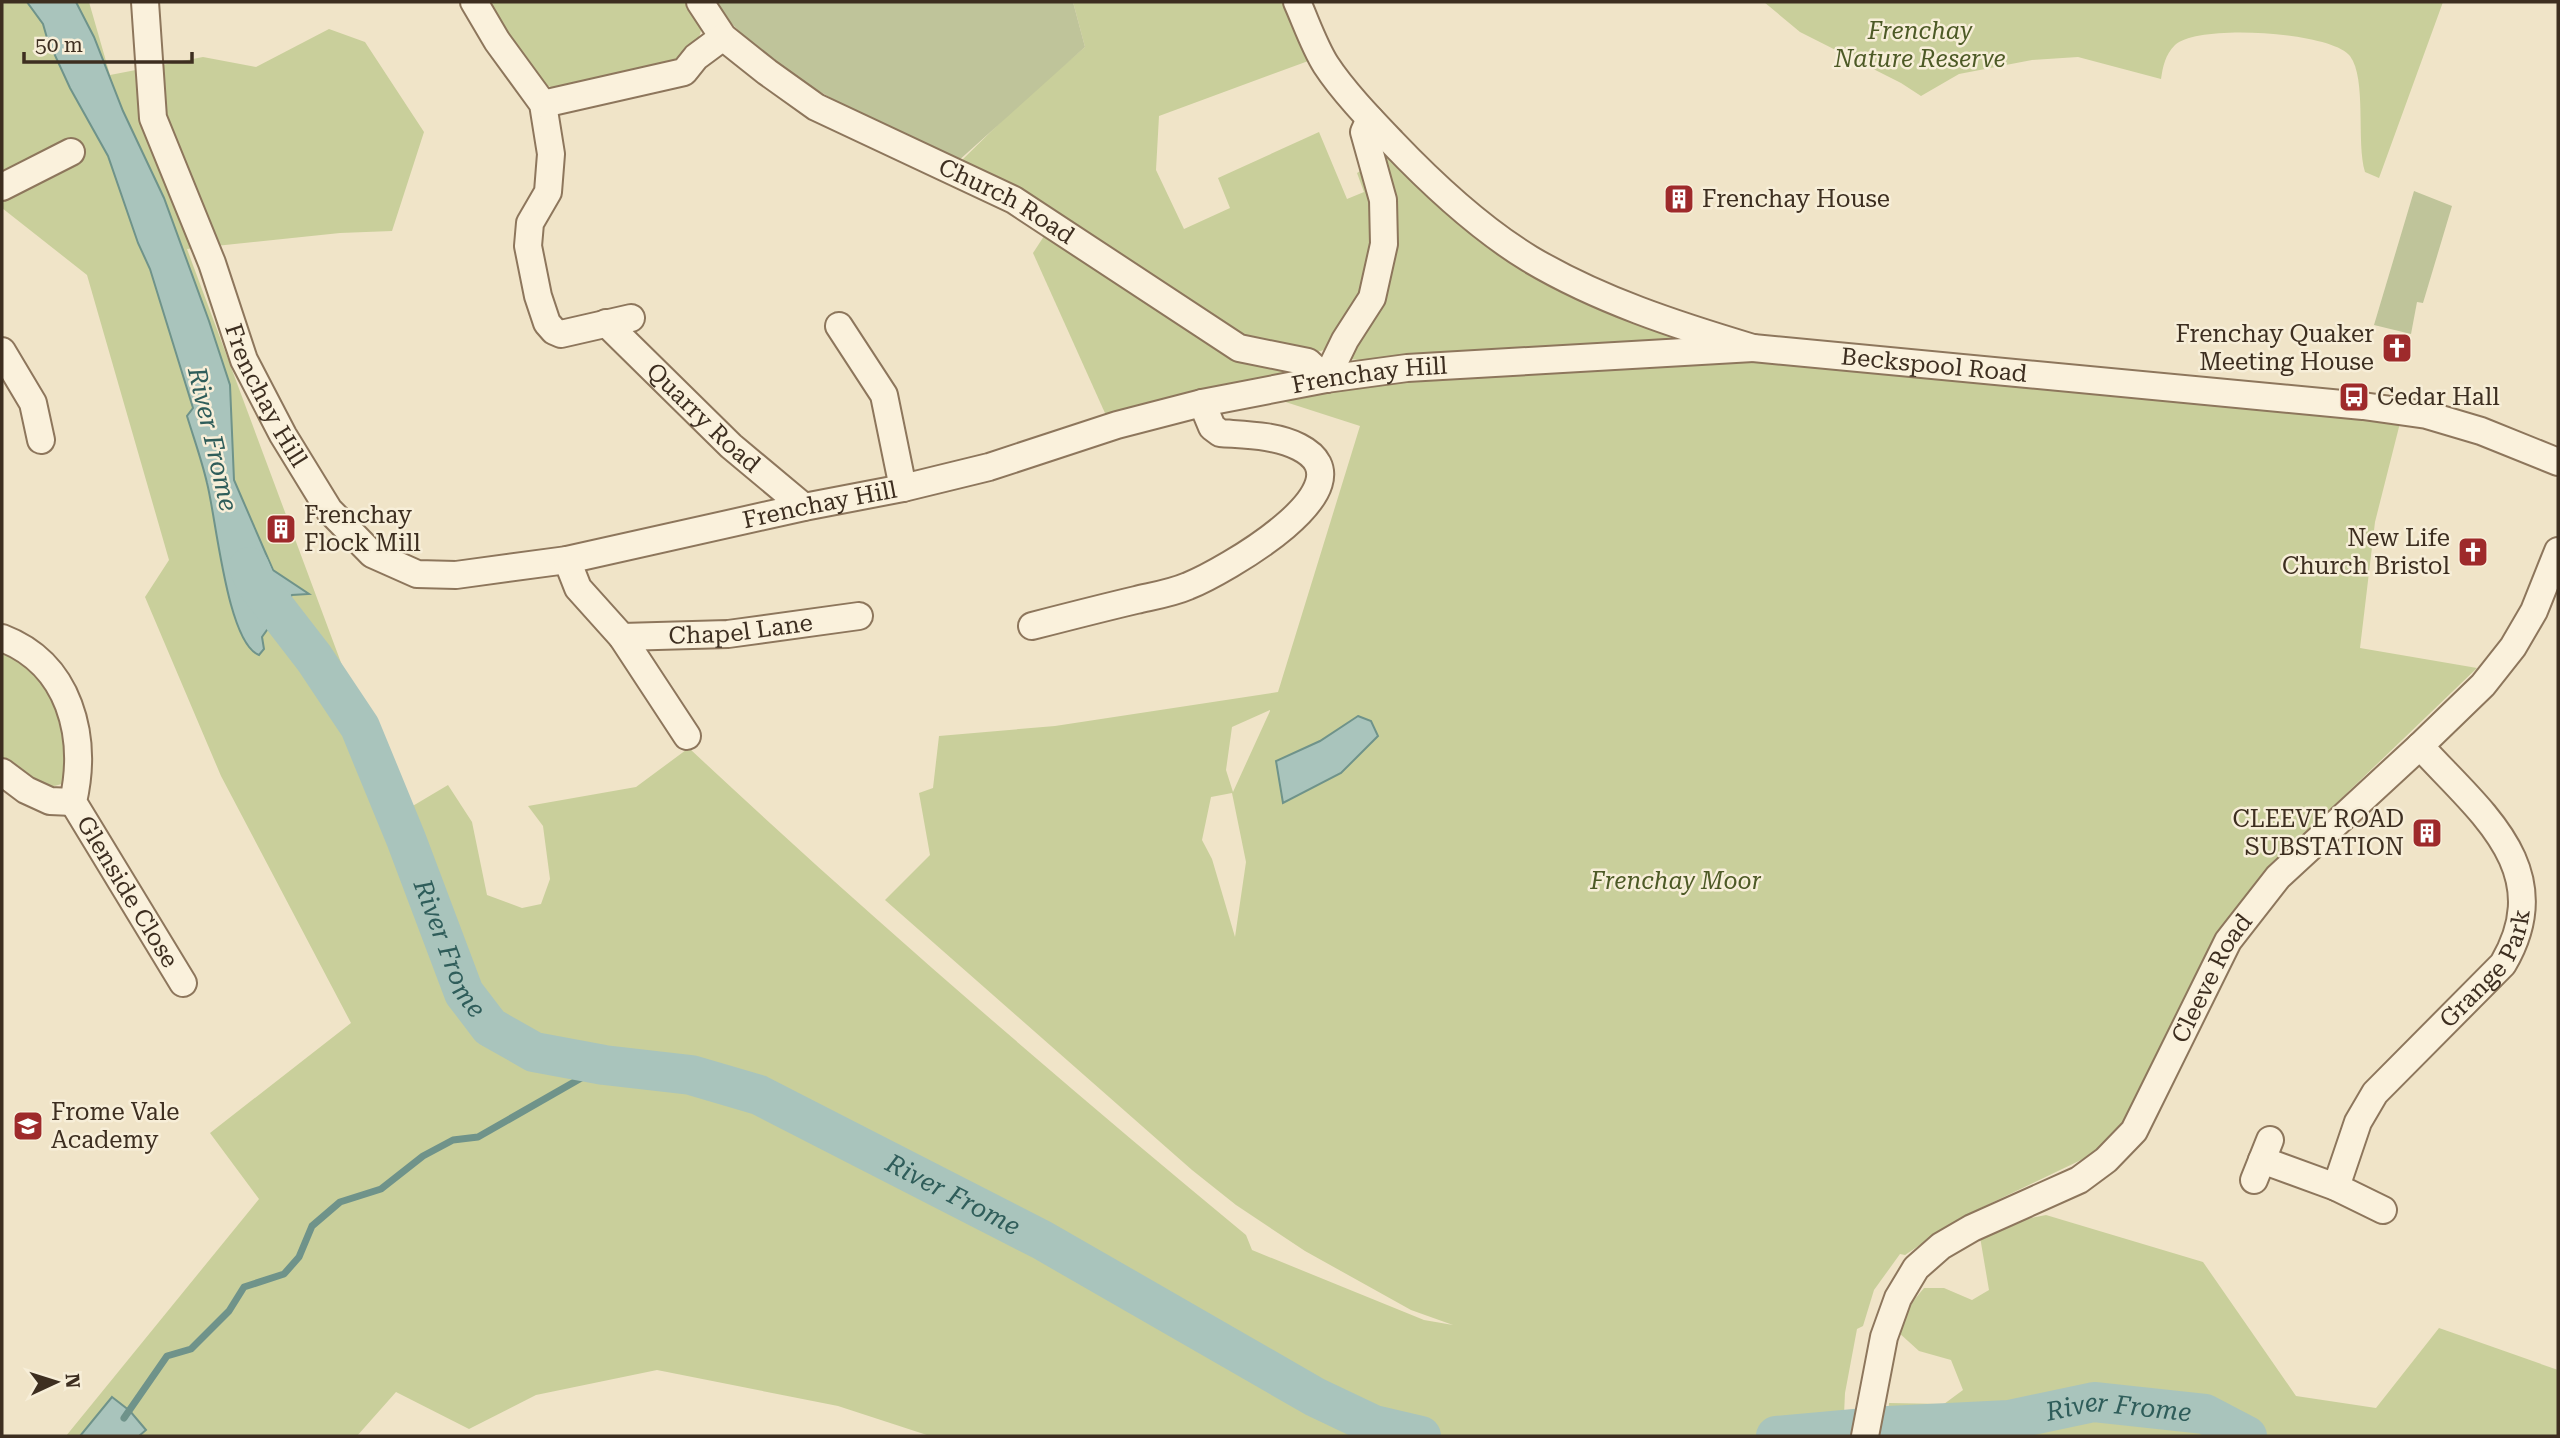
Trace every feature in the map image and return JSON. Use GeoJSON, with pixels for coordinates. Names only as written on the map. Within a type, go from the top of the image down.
{"type":"FeatureCollection","features":[{"type":"Feature","properties":{"kind":"street","name":"Frenchay Hill"},"geometry":{"type":"LineString","coordinates":[[145,2],[153,118],[212,263],[244,360],[283,435],[329,510],[372,554],[417,574],[456,575],[567,560],[804,507],[903,488],[989,467],[1117,425],[1202,403],[1326,379],[1407,368],[1753,348]]}},
{"type":"Feature","properties":{"kind":"street","name":"Quarry Road"},"geometry":{"type":"LineString","coordinates":[[474,2],[497,41],[543,104],[551,154],[548,192],[530,223],[528,246],[538,296],[547,323],[561,334],[618,320],[739,454],[804,507]]}},
{"type":"Feature","properties":{"kind":"street","name":"Church Road"},"geometry":{"type":"LineString","coordinates":[[701,2],[723,37],[766,72],[816,107],[1014,200],[1239,348],[1308,362],[1326,379]]}},
{"type":"Feature","properties":{"kind":"street","name":"Beckspool Road"},"geometry":{"type":"LineString","coordinates":[[1297,2],[1326,65],[1370,119],[1425,176],[1477,220],[1528,258],[1583,287],[1689,328],[1753,348],[2362,406],[2427,415],[2481,431],[2558,462]]}},
{"type":"Feature","properties":{"kind":"street"},"geometry":{"type":"LineString","coordinates":[[543,104],[684,72],[696,57],[723,37]]}},
{"type":"Feature","properties":{"kind":"street"},"geometry":{"type":"LineString","coordinates":[[1326,379],[1345,340],[1372,298],[1384,244],[1383,200],[1364,132],[1370,119]]}},
{"type":"Feature","properties":{"kind":"street"},"geometry":{"type":"LineString","coordinates":[[2,187],[71,152]]}},
{"type":"Feature","properties":{"kind":"street"},"geometry":{"type":"LineString","coordinates":[[839,326],[884,395],[903,488]]}},
{"type":"Feature","properties":{"kind":"street"},"geometry":{"type":"LineString","coordinates":[[2,351],[33,403],[41,440]]}},
{"type":"Feature","properties":{"kind":"street"},"geometry":{"type":"LineString","coordinates":[[1032,625],[1186,587],[1226,568],[1269,539],[1300,512],[1316,492],[1320,476],[1314,460],[1301,447],[1280,439],[1220,433],[1212,427],[1202,403]]}},
{"type":"Feature","properties":{"kind":"street","name":"Cleeve Road"},"geometry":{"type":"LineString","coordinates":[[1865,1436],[1884,1337],[1898,1298],[1916,1268],[1941,1246],[1972,1228],[2079,1180],[2106,1160],[2134,1131],[2228,941],[2278,877],[2483,685],[2513,647],[2534,611],[2558,551]]}},
{"type":"Feature","properties":{"kind":"street","name":"Chapel Lane"},"geometry":{"type":"LineString","coordinates":[[567,560],[578,588],[622,637],[687,736]]}},
{"type":"Feature","properties":{"kind":"street","name":"Chapel Lane"},"geometry":{"type":"LineString","coordinates":[[622,637],[728,634],[859,616]]}},
{"type":"Feature","properties":{"kind":"street","name":"Glenside Close"},"geometry":{"type":"LineString","coordinates":[[2,638],[30,652],[57,680],[72,712],[78,743],[79,777],[73,802],[183,982]]}},
{"type":"Feature","properties":{"kind":"street","name":"Grange Park"},"geometry":{"type":"LineString","coordinates":[[2336,1187],[2358,1122],[2375,1093],[2503,964],[2514,946],[2519,928],[2522,888],[2516,864],[2499,834],[2420,746]]}},
{"type":"Feature","properties":{"kind":"street","name":"Glenside Close"},"geometry":{"type":"LineString","coordinates":[[2,772],[26,790],[50,801],[73,802]]}},
{"type":"Feature","properties":{"kind":"street"},"geometry":{"type":"LineString","coordinates":[[2262,1160],[2336,1187],[2383,1210]]}},
{"type":"Feature","properties":{"kind":"green space","name":"Frenchay Moor"},"geometry":{"type":"Polygon","coordinates":[[[2,2],[89,2],[110,75],[203,57],[256,67],[329,29],[365,42],[424,132],[392,231],[340,233],[187,249],[346,676],[411,807],[448,785],[472,822],[487,895],[522,908],[541,904],[550,879],[543,826],[528,806],[636,787],[690,749],[964,996],[1246,1235],[1252,1250],[1424,1320],[1453,1325],[1411,1310],[1305,1251],[1236,1205],[1192,1170],[885,900],[930,855],[919,793],[933,788],[939,736],[1055,726],[1278,692],[1360,426],[1270,397],[1364,381],[1765,359],[2400,423],[2375,522],[2360,648],[2477,668],[2275,862],[2156,1074],[2108,1147],[1960,1218],[1905,1255],[1900,1254],[1874,1290],[1863,1326],[1857,1329],[1845,1393],[1843,1436],[930,1436],[838,1406],[657,1370],[536,1395],[469,1429],[396,1392],[357,1436],[66,1436],[259,1199],[210,1133],[351,1023],[221,776],[145,597],[169,560],[87,275],[2,208],[2,2]],[[1270,711],[1232,727],[1226,770],[1233,792],[1270,711]],[[1232,793],[1211,797],[1202,840],[1212,859],[1235,937],[1246,862],[1232,793]]]}},
{"type":"Feature","properties":{"kind":"green space"},"geometry":{"type":"Polygon","coordinates":[[[484,2],[687,2],[702,26],[693,50],[678,62],[647,72],[560,90],[532,76],[484,2]]]}},
{"type":"Feature","properties":{"kind":"green space"},"geometry":{"type":"Polygon","coordinates":[[[713,2],[1073,2],[1085,47],[957,162],[858,113],[794,75],[737,29],[713,2]]]}},
{"type":"Feature","properties":{"kind":"green space"},"geometry":{"type":"Polygon","coordinates":[[[1073,2],[1283,2],[1311,60],[1159,116],[1156,170],[1184,229],[1230,208],[1218,178],[1319,132],[1347,199],[1364,192],[1357,173],[1369,166],[1377,200],[1365,294],[1332,346],[1305,353],[1254,342],[959,163],[1020,103],[1085,47],[1073,2]]]}},
{"type":"Feature","properties":{"kind":"green space","name":"Frenchay Nature Reserve"},"geometry":{"type":"Polygon","coordinates":[[[1764,2],[2443,2],[2379,178],[2365,172],[2362,159],[2360,95],[2355,66],[2350,56],[2338,48],[2318,41],[2264,33],[2210,34],[2188,38],[2175,45],[2167,57],[2161,79],[2078,57],[2032,60],[1959,74],[1921,96],[1901,83],[1800,32],[1764,2]]]}},
{"type":"Feature","properties":{"kind":"green space"},"geometry":{"type":"Polygon","coordinates":[[[1384,149],[1417,183],[1681,335],[1681,344],[1369,361],[1350,359],[1379,297],[1378,151],[1384,149]]]}},
{"type":"Feature","properties":{"kind":"green space"},"geometry":{"type":"Polygon","coordinates":[[[2414,191],[2452,206],[2423,303],[2417,302],[2411,334],[2374,325],[2414,191]]]}},
{"type":"Feature","properties":{"kind":"green space"},"geometry":{"type":"Polygon","coordinates":[[[1048,230],[1298,372],[1109,422],[1033,253],[1048,230]]]}},
{"type":"Feature","properties":{"kind":"green space"},"geometry":{"type":"Polygon","coordinates":[[[2,649],[27,661],[64,714],[65,782],[56,786],[48,787],[32,782],[2,761],[2,649]]]}},
{"type":"Feature","properties":{"kind":"green space"},"geometry":{"type":"Polygon","coordinates":[[[2046,1215],[2203,1262],[2296,1396],[2376,1408],[2439,1328],[2558,1370],[2558,1436],[1887,1436],[1889,1403],[1944,1404],[1963,1390],[1951,1360],[1919,1351],[1898,1332],[1910,1305],[1924,1288],[1944,1288],[1972,1300],[1989,1290],[1980,1237],[2016,1221],[2046,1215]]]}},
{"type":"Feature","properties":{"kind":"water"},"geometry":{"type":"Polygon","coordinates":[[[27,2],[76,2],[94,37],[123,111],[164,198],[230,385],[234,480],[273,570],[309,594],[292,595],[262,637],[264,649],[259,655],[248,646],[231,604],[207,483],[187,416],[193,408],[150,269],[138,243],[108,156],[70,88],[43,24],[27,2]]]}},
{"type":"Feature","properties":{"kind":"water"},"geometry":{"type":"Polygon","coordinates":[[[1358,716],[1371,721],[1378,736],[1341,773],[1283,803],[1276,761],[1320,741],[1358,716]]]}},
{"type":"Feature","properties":{"kind":"water"},"geometry":{"type":"Polygon","coordinates":[[[112,1397],[130,1411],[146,1430],[139,1436],[80,1436],[112,1397]]]}},
{"type":"Feature","properties":{"kind":"waterway","name":"River Frome"},"geometry":{"type":"LineString","coordinates":[[249,567],[256,583],[314,658],[360,727],[464,993],[490,1027],[534,1052],[604,1065],[691,1075],[759,1095],[1042,1240],[1315,1397],[1374,1425],[1421,1436]]}},
{"type":"Feature","properties":{"kind":"waterway"},"geometry":{"type":"LineString","coordinates":[[124,1418],[167,1356],[191,1349],[229,1311],[244,1287],[284,1274],[299,1257],[312,1226],[340,1202],[381,1189],[423,1156],[453,1140],[478,1137],[604,1065]]}},
{"type":"Feature","properties":{"kind":"waterway","name":"River Frome"},"geometry":{"type":"LineString","coordinates":[[1776,1436],[1888,1426],[2009,1420],[2094,1402],[2205,1414],[2247,1436]]}},
{"type":"Feature","properties":{"kind":"place","name":"Frenchay House"},"geometry":{"type":"Point","coordinates":[1679,199]}},
{"type":"Feature","properties":{"kind":"place","name":"Frenchay Quaker Meeting House"},"geometry":{"type":"Point","coordinates":[2397,348]}},
{"type":"Feature","properties":{"kind":"place","name":"Cedar Hall"},"geometry":{"type":"Point","coordinates":[2354,397]}},
{"type":"Feature","properties":{"kind":"place","name":"Frenchay Flock Mill"},"geometry":{"type":"Point","coordinates":[281,529]}},
{"type":"Feature","properties":{"kind":"place","name":"New Life Church Bristol"},"geometry":{"type":"Point","coordinates":[2473,552]}},
{"type":"Feature","properties":{"kind":"place","name":"CLEEVE ROAD SUBSTATION"},"geometry":{"type":"Point","coordinates":[2427,833]}},
{"type":"Feature","properties":{"kind":"place","name":"Frome Vale Academy"},"geometry":{"type":"Point","coordinates":[28,1126]}}]}
